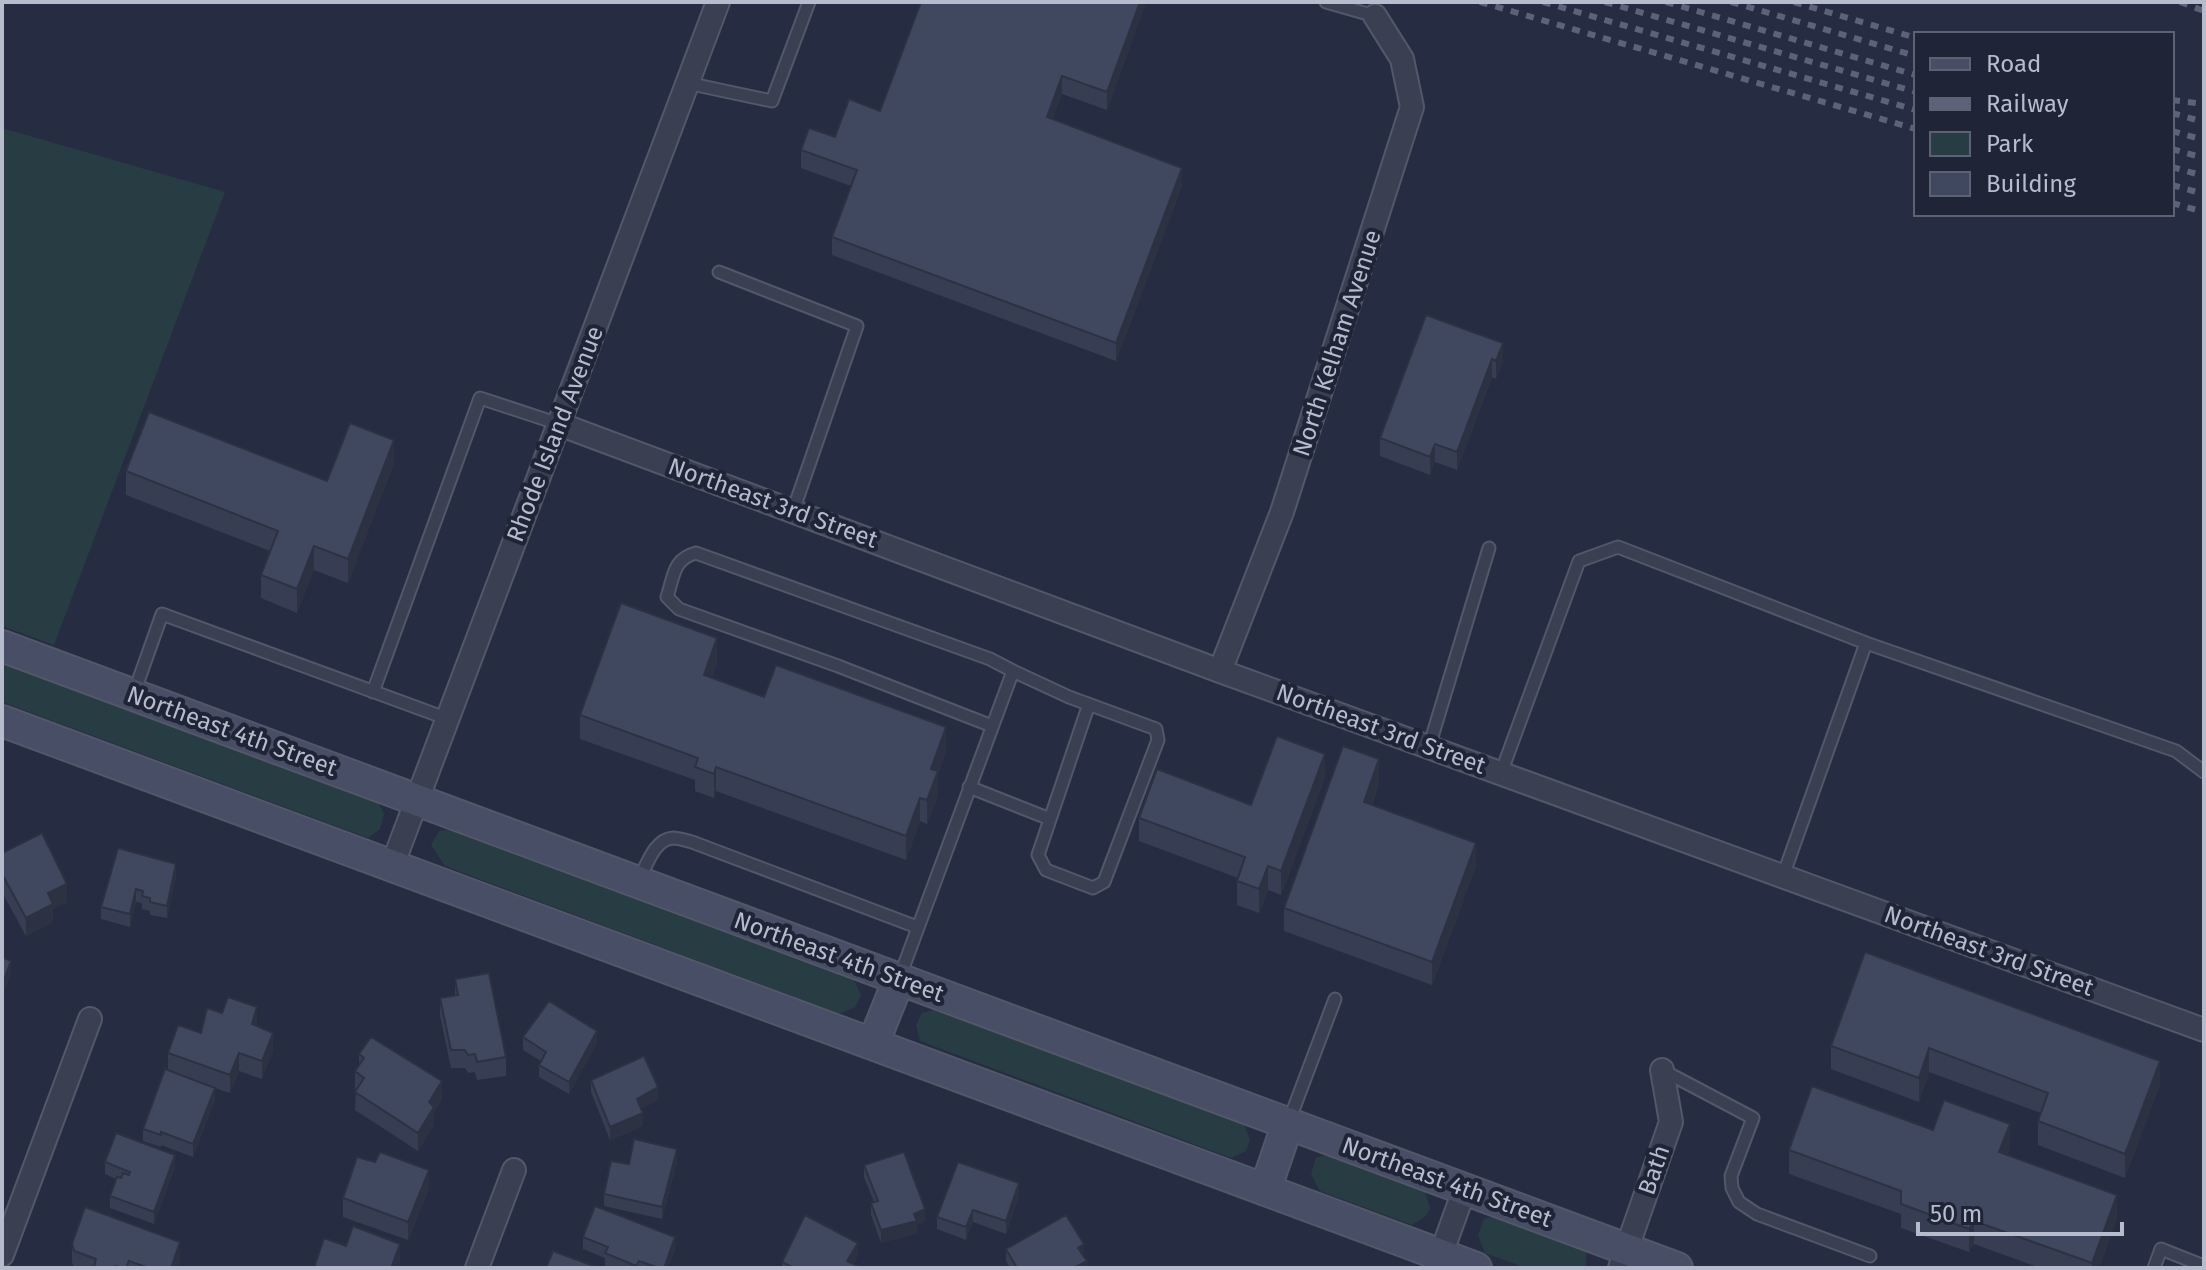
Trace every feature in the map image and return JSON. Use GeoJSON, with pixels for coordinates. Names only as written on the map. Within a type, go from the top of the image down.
{"type":"FeatureCollection","features":[{"type":"Feature","properties":{"kind":"main road","name":"Northeast 4th Street"},"geometry":{"type":"LineString","coordinates":[[2,646],[1465,1188],[1624,1259],[1677,1268]]}},
{"type":"Feature","properties":{"kind":"main road"},"geometry":{"type":"LineString","coordinates":[[2,721],[1265,1190],[1438,1262],[1476,1268]]}},
{"type":"Feature","properties":{"kind":"main road"},"geometry":{"type":"LineString","coordinates":[[873,1044],[899,979]]}},
{"type":"Feature","properties":{"kind":"main road"},"geometry":{"type":"LineString","coordinates":[[1265,1190],[1288,1123]]}},
{"type":"Feature","properties":{"kind":"street","name":"Rhode Island Avenue"},"geometry":{"type":"LineString","coordinates":[[392,866],[718,2]]}},
{"type":"Feature","properties":{"kind":"street","name":"North Kelham Avenue"},"geometry":{"type":"LineString","coordinates":[[1220,671],[1282,512],[1412,107],[1402,59],[1375,16]]}},
{"type":"Feature","properties":{"kind":"street","name":"Northeast 3rd Street"},"geometry":{"type":"LineString","coordinates":[[559,424],[1220,671],[2204,1030]]}},
{"type":"Feature","properties":{"kind":"street"},"geometry":{"type":"LineString","coordinates":[[2,1255],[90,1019]]}},
{"type":"Feature","properties":{"kind":"street","name":"Bath"},"geometry":{"type":"LineString","coordinates":[[1624,1259],[1671,1122],[1662,1070]]}},
{"type":"Feature","properties":{"kind":"street"},"geometry":{"type":"LineString","coordinates":[[477,1268],[514,1170]]}},
{"type":"Feature","properties":{"kind":"street"},"geometry":{"type":"LineString","coordinates":[[1438,1262],[1465,1188]]}},
{"type":"Feature","properties":{"kind":"lane"},"geometry":{"type":"LineString","coordinates":[[687,83],[772,101],[809,2]]}},
{"type":"Feature","properties":{"kind":"lane"},"geometry":{"type":"LineString","coordinates":[[1326,2],[1375,16]]}},
{"type":"Feature","properties":{"kind":"lane"},"geometry":{"type":"LineString","coordinates":[[719,272],[857,326],[793,511]]}},
{"type":"Feature","properties":{"kind":"lane"},"geometry":{"type":"LineString","coordinates":[[373,692],[480,398],[559,424]]}},
{"type":"Feature","properties":{"kind":"lane"},"geometry":{"type":"LineString","coordinates":[[1501,773],[1579,561],[1618,547],[1866,643],[2176,751],[2204,772]]}},
{"type":"Feature","properties":{"kind":"lane"},"geometry":{"type":"LineString","coordinates":[[1429,747],[1489,548]]}},
{"type":"Feature","properties":{"kind":"lane"},"geometry":{"type":"LineString","coordinates":[[992,726],[679,609],[667,597],[677,566],[684,556],[696,553],[990,659],[1089,704],[1156,729],[1158,740],[1104,882],[1093,888],[1046,870],[1038,855],[1089,704]]}},
{"type":"Feature","properties":{"kind":"lane"},"geometry":{"type":"LineString","coordinates":[[133,695],[162,614],[448,719]]}},
{"type":"Feature","properties":{"kind":"lane"},"geometry":{"type":"LineString","coordinates":[[1783,876],[1866,643]]}},
{"type":"Feature","properties":{"kind":"lane"},"geometry":{"type":"LineString","coordinates":[[899,979],[1013,671]]}},
{"type":"Feature","properties":{"kind":"lane"},"geometry":{"type":"LineString","coordinates":[[969,787],[1050,819]]}},
{"type":"Feature","properties":{"kind":"lane"},"geometry":{"type":"LineString","coordinates":[[638,882],[655,849],[662,841],[674,838],[692,842],[917,927]]}},
{"type":"Feature","properties":{"kind":"lane"},"geometry":{"type":"LineString","coordinates":[[1288,1123],[1335,999]]}},
{"type":"Feature","properties":{"kind":"lane"},"geometry":{"type":"LineString","coordinates":[[1662,1070],[1753,1118],[1731,1176],[1732,1188],[1739,1202],[1757,1214],[1870,1256]]}},
{"type":"Feature","properties":{"kind":"lane"},"geometry":{"type":"LineString","coordinates":[[2154,1268],[2161,1249],[2204,1266]]}},
{"type":"Feature","properties":{"kind":"green space"},"geometry":{"type":"Polygon","coordinates":[[[2,128],[225,192],[54,645],[2,626],[2,128]]]}},
{"type":"Feature","properties":{"kind":"green space"},"geometry":{"type":"Polygon","coordinates":[[[2,661],[377,801],[384,814],[380,829],[368,838],[2,702],[2,661]]]}},
{"type":"Feature","properties":{"kind":"green space"},"geometry":{"type":"Polygon","coordinates":[[[452,829],[854,980],[861,995],[855,1007],[839,1014],[445,866],[431,845],[439,831],[452,829]]]}},
{"type":"Feature","properties":{"kind":"green space"},"geometry":{"type":"Polygon","coordinates":[[[937,1009],[1243,1122],[1250,1140],[1246,1151],[1231,1158],[920,1041],[916,1025],[922,1013],[937,1009]]]}},
{"type":"Feature","properties":{"kind":"green space"},"geometry":{"type":"Polygon","coordinates":[[[1329,1154],[1424,1189],[1430,1208],[1426,1216],[1412,1225],[1320,1191],[1311,1174],[1316,1158],[1329,1154]]]}},
{"type":"Feature","properties":{"kind":"green space"},"geometry":{"type":"Polygon","coordinates":[[[1497,1216],[1586,1250],[1586,1268],[1527,1268],[1485,1253],[1478,1235],[1484,1219],[1497,1216]]]}},
{"type":"Feature","properties":{"kind":"building"},"geometry":{"type":"Polygon","coordinates":[[[921,2],[1140,2],[1107,92],[1062,76],[1047,117],[1182,168],[1116,343],[832,237],[857,170],[801,150],[809,128],[835,137],[849,99],[880,111],[921,2]]]}},
{"type":"Feature","properties":{"kind":"building"},"geometry":{"type":"Polygon","coordinates":[[[1426,315],[1503,343],[1496,361],[1492,359],[1457,452],[1435,444],[1430,457],[1380,438],[1426,315]]]}},
{"type":"Feature","properties":{"kind":"building"},"geometry":{"type":"Polygon","coordinates":[[[149,412],[327,481],[350,423],[394,440],[348,559],[314,546],[297,589],[261,575],[278,531],[126,471],[149,412]]]}},
{"type":"Feature","properties":{"kind":"building"},"geometry":{"type":"Polygon","coordinates":[[[621,603],[717,638],[704,675],[764,697],[776,665],[946,727],[931,769],[938,771],[927,800],[920,798],[906,836],[716,767],[714,774],[695,767],[698,758],[580,715],[621,603]]]}},
{"type":"Feature","properties":{"kind":"building"},"geometry":{"type":"Polygon","coordinates":[[[1277,736],[1325,754],[1281,871],[1268,866],[1259,889],[1237,881],[1245,857],[1139,818],[1157,769],[1251,805],[1277,736]]]}},
{"type":"Feature","properties":{"kind":"building"},"geometry":{"type":"Polygon","coordinates":[[[1343,746],[1379,759],[1364,802],[1476,843],[1432,962],[1284,908],[1343,746]]]}},
{"type":"Feature","properties":{"kind":"building"},"geometry":{"type":"Polygon","coordinates":[[[42,833],[67,884],[48,893],[53,904],[26,918],[2,874],[2,853],[42,833]]]}},
{"type":"Feature","properties":{"kind":"building"},"geometry":{"type":"Polygon","coordinates":[[[118,848],[176,864],[167,906],[150,902],[150,898],[142,896],[143,891],[136,889],[130,914],[101,907],[118,848]]]}},
{"type":"Feature","properties":{"kind":"building"},"geometry":{"type":"Polygon","coordinates":[[[1865,952],[2160,1061],[2125,1154],[2038,1121],[2048,1093],[1929,1048],[1919,1078],[1831,1046],[1865,952]]]}},
{"type":"Feature","properties":{"kind":"building"},"geometry":{"type":"Polygon","coordinates":[[[2,957],[11,961],[2,985],[2,957]]]}},
{"type":"Feature","properties":{"kind":"building"},"geometry":{"type":"Polygon","coordinates":[[[489,973],[506,1057],[477,1062],[475,1054],[451,1050],[440,998],[458,995],[455,979],[489,973]]]}},
{"type":"Feature","properties":{"kind":"building"},"geometry":{"type":"Polygon","coordinates":[[[228,997],[257,1007],[252,1024],[273,1033],[262,1061],[239,1053],[230,1075],[168,1053],[178,1025],[201,1033],[207,1008],[222,1013],[228,997]]]}},
{"type":"Feature","properties":{"kind":"building"},"geometry":{"type":"Polygon","coordinates":[[[549,1001],[597,1031],[569,1082],[539,1065],[546,1052],[523,1037],[549,1001]]]}},
{"type":"Feature","properties":{"kind":"building"},"geometry":{"type":"Polygon","coordinates":[[[371,1037],[442,1081],[429,1102],[434,1107],[418,1133],[355,1092],[364,1078],[355,1071],[364,1058],[359,1054],[371,1037]]]}},
{"type":"Feature","properties":{"kind":"building"},"geometry":{"type":"Polygon","coordinates":[[[644,1056],[658,1087],[637,1099],[643,1113],[610,1127],[591,1080],[644,1056]]]}},
{"type":"Feature","properties":{"kind":"building"},"geometry":{"type":"Polygon","coordinates":[[[165,1069],[215,1088],[193,1144],[143,1129],[165,1069]]]}},
{"type":"Feature","properties":{"kind":"building"},"geometry":{"type":"Polygon","coordinates":[[[1812,1086],[1933,1130],[1944,1100],[2010,1124],[1999,1152],[2117,1195],[2092,1263],[1974,1221],[1969,1229],[1901,1204],[1901,1191],[1789,1150],[1812,1086]]]}},
{"type":"Feature","properties":{"kind":"building"},"geometry":{"type":"Polygon","coordinates":[[[116,1133],[175,1155],[154,1212],[110,1196],[117,1177],[121,1178],[123,1173],[129,1175],[130,1172],[105,1162],[116,1133]]]}},
{"type":"Feature","properties":{"kind":"building"},"geometry":{"type":"Polygon","coordinates":[[[634,1139],[677,1149],[662,1207],[604,1194],[611,1161],[629,1164],[634,1139]]]}},
{"type":"Feature","properties":{"kind":"building"},"geometry":{"type":"Polygon","coordinates":[[[380,1152],[429,1170],[408,1222],[343,1198],[357,1157],[375,1162],[380,1152]]]}},
{"type":"Feature","properties":{"kind":"building"},"geometry":{"type":"Polygon","coordinates":[[[904,1152],[925,1209],[914,1214],[917,1221],[881,1230],[871,1203],[878,1201],[864,1165],[904,1152]]]}},
{"type":"Feature","properties":{"kind":"building"},"geometry":{"type":"Polygon","coordinates":[[[958,1162],[1019,1183],[1006,1221],[973,1210],[966,1227],[937,1217],[958,1162]]]}},
{"type":"Feature","properties":{"kind":"building"},"geometry":{"type":"Polygon","coordinates":[[[595,1206],[675,1237],[664,1268],[639,1261],[636,1266],[605,1253],[608,1247],[583,1237],[595,1206]]]}},
{"type":"Feature","properties":{"kind":"building"},"geometry":{"type":"Polygon","coordinates":[[[85,1207],[180,1242],[171,1268],[149,1268],[129,1261],[126,1268],[94,1267],[96,1259],[74,1251],[72,1244],[85,1207]]]}},
{"type":"Feature","properties":{"kind":"building"},"geometry":{"type":"Polygon","coordinates":[[[805,1215],[858,1243],[847,1261],[857,1268],[794,1268],[782,1262],[805,1215]]]}},
{"type":"Feature","properties":{"kind":"building"},"geometry":{"type":"Polygon","coordinates":[[[1066,1215],[1084,1244],[1078,1248],[1087,1261],[1074,1268],[1017,1268],[1006,1249],[1066,1215]]]}},
{"type":"Feature","properties":{"kind":"building"},"geometry":{"type":"Polygon","coordinates":[[[353,1226],[400,1244],[391,1268],[314,1268],[324,1238],[346,1246],[353,1226]]]}},
{"type":"Feature","properties":{"kind":"building"},"geometry":{"type":"Polygon","coordinates":[[[553,1251],[599,1268],[546,1268],[553,1251]]]}},
{"type":"Feature","properties":{"kind":"railway"},"geometry":{"type":"LineString","coordinates":[[1480,2],[1914,128]]}},
{"type":"Feature","properties":{"kind":"railway"},"geometry":{"type":"LineString","coordinates":[[1543,2],[1914,109]]}},
{"type":"Feature","properties":{"kind":"railway"},"geometry":{"type":"LineString","coordinates":[[1605,2],[1914,91]]}},
{"type":"Feature","properties":{"kind":"railway"},"geometry":{"type":"LineString","coordinates":[[1666,2],[1914,74]]}},
{"type":"Feature","properties":{"kind":"railway"},"geometry":{"type":"LineString","coordinates":[[1731,2],[1914,55]]}},
{"type":"Feature","properties":{"kind":"railway"},"geometry":{"type":"LineString","coordinates":[[1794,2],[1914,37]]}},
{"type":"Feature","properties":{"kind":"railway"},"geometry":{"type":"LineString","coordinates":[[2180,2],[2204,11]]}},
{"type":"Feature","properties":{"kind":"railway"},"geometry":{"type":"LineString","coordinates":[[2174,100],[2204,104]]}},
{"type":"Feature","properties":{"kind":"railway"},"geometry":{"type":"LineString","coordinates":[[2174,114],[2204,122]]}},
{"type":"Feature","properties":{"kind":"railway"},"geometry":{"type":"LineString","coordinates":[[2174,132],[2204,140]]}},
{"type":"Feature","properties":{"kind":"railway"},"geometry":{"type":"LineString","coordinates":[[2174,150],[2204,158]]}},
{"type":"Feature","properties":{"kind":"railway"},"geometry":{"type":"LineString","coordinates":[[2174,168],[2204,176]]}},
{"type":"Feature","properties":{"kind":"railway"},"geometry":{"type":"LineString","coordinates":[[2174,186],[2204,194]]}},
{"type":"Feature","properties":{"kind":"railway"},"geometry":{"type":"LineString","coordinates":[[2174,204],[2204,212]]}}]}
